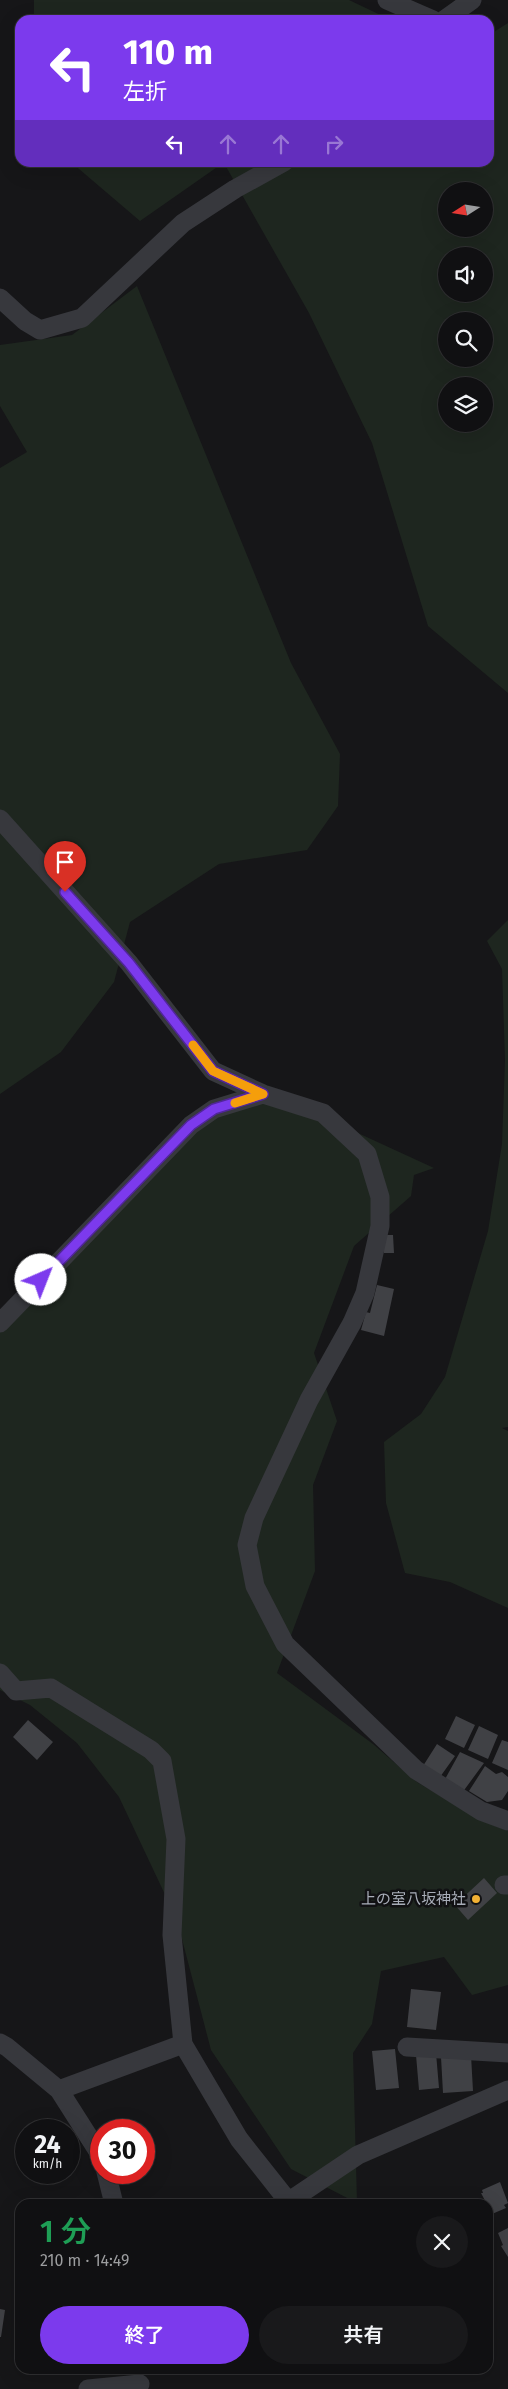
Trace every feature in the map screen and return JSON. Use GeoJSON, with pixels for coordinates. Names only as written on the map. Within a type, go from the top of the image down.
{"type":"FeatureCollection","features":[{"type":"Feature","properties":{"kind":"street"},"geometry":{"type":"LineString","coordinates":[[387,0],[422,15]]}},
{"type":"Feature","properties":{"kind":"street"},"geometry":{"type":"LineString","coordinates":[[451,15],[472,0]]}},
{"type":"Feature","properties":{"kind":"street"},"geometry":{"type":"LineString","coordinates":[[0,298],[25,320],[40,330],[82,318],[183,223],[234,189],[275,167]]}},
{"type":"Feature","properties":{"kind":"street"},"geometry":{"type":"LineString","coordinates":[[0,818],[129,963],[213,1071],[263,1094],[323,1113],[367,1154],[380,1197],[380,1226],[365,1293],[352,1323],[310,1400],[254,1518],[247,1545],[255,1586],[285,1644],[416,1770],[481,1811],[508,1821]]}},
{"type":"Feature","properties":{"kind":"street"},"geometry":{"type":"LineString","coordinates":[[0,1323],[191,1125],[214,1109],[263,1094]]}},
{"type":"Feature","properties":{"kind":"street"},"geometry":{"type":"LineString","coordinates":[[0,1673],[16,1691],[51,1688],[151,1750],[162,1761],[176,1839],[172,1935],[183,2044],[240,2139],[284,2199]]}},
{"type":"Feature","properties":{"kind":"street"},"geometry":{"type":"LineString","coordinates":[[0,2043],[8,2047],[59,2090],[90,2139]]}},
{"type":"Feature","properties":{"kind":"street"},"geometry":{"type":"LineString","coordinates":[[59,2090],[183,2044]]}},
{"type":"Feature","properties":{"kind":"street"},"geometry":{"type":"LineString","coordinates":[[407,2047],[508,2052]]}},
{"type":"Feature","properties":{"kind":"street"},"geometry":{"type":"LineString","coordinates":[[293,2199],[358,2155],[508,2090]]}},
{"type":"Feature","properties":{"kind":"street"},"geometry":{"type":"LineString","coordinates":[[109,2184],[113,2199]]}},
{"type":"Feature","properties":{"kind":"street"},"geometry":{"type":"LineString","coordinates":[[88,2389],[142,2381]]}},
{"type":"Feature","properties":{"kind":"shaded area"},"geometry":{"type":"Polygon","coordinates":[[[34,0],[349,0],[380,15],[34,15],[34,0]]]}},
{"type":"Feature","properties":{"kind":"shaded area"},"geometry":{"type":"Polygon","coordinates":[[[508,23],[508,693],[428,626],[372,443],[309,313],[226,167],[494,167],[494,32],[508,23]]]}},
{"type":"Feature","properties":{"kind":"shaded area"},"geometry":{"type":"Polygon","coordinates":[[[77,167],[217,167],[140,221],[77,167]]]}},
{"type":"Feature","properties":{"kind":"shaded area"},"geometry":{"type":"Polygon","coordinates":[[[137,286],[291,663],[340,754],[338,806],[307,850],[219,864],[130,922],[114,982],[61,1052],[0,1094],[0,468],[27,452],[0,406],[0,345],[72,335],[137,286]]]}},
{"type":"Feature","properties":{"kind":"shaded area"},"geometry":{"type":"Polygon","coordinates":[[[508,920],[508,1427],[502,1428],[508,1431],[508,1608],[450,1582],[405,1573],[386,1503],[384,1442],[421,1414],[445,1377],[488,1231],[502,1144],[505,1060],[502,969],[487,941],[508,920]]]}},
{"type":"Feature","properties":{"kind":"shaded area"},"geometry":{"type":"Polygon","coordinates":[[[262,1100],[297,1105],[434,1168],[414,1175],[411,1196],[354,1246],[314,1353],[337,1421],[313,1485],[315,1571],[277,1673],[373,1744],[417,1782],[480,1820],[508,1831],[508,1985],[472,1995],[444,1957],[381,1971],[372,2024],[353,2053],[357,2199],[349,2199],[291,2169],[211,2050],[177,1920],[119,1797],[77,1743],[30,1705],[0,1690],[0,1314],[199,1127],[226,1111],[262,1100]]]}},
{"type":"Feature","properties":{"kind":"building"},"geometry":{"type":"Polygon","coordinates":[[[383,1235],[393,1235],[394,1253],[384,1253],[383,1235]]]}},
{"type":"Feature","properties":{"kind":"building"},"geometry":{"type":"Polygon","coordinates":[[[377,1285],[394,1289],[384,1336],[361,1330],[366,1312],[370,1313],[377,1285]]]}},
{"type":"Feature","properties":{"kind":"building"},"geometry":{"type":"Polygon","coordinates":[[[456,1716],[475,1725],[464,1748],[445,1739],[456,1716]]]}},
{"type":"Feature","properties":{"kind":"building"},"geometry":{"type":"Polygon","coordinates":[[[28,1720],[53,1742],[37,1760],[13,1737],[28,1720]]]}},
{"type":"Feature","properties":{"kind":"building"},"geometry":{"type":"Polygon","coordinates":[[[479,1726],[498,1735],[488,1759],[468,1750],[479,1726]]]}},
{"type":"Feature","properties":{"kind":"building"},"geometry":{"type":"Polygon","coordinates":[[[502,1740],[508,1742],[508,1770],[492,1763],[502,1740]]]}},
{"type":"Feature","properties":{"kind":"building"},"geometry":{"type":"Polygon","coordinates":[[[437,1744],[455,1756],[440,1777],[423,1766],[437,1744]]]}},
{"type":"Feature","properties":{"kind":"building"},"geometry":{"type":"Polygon","coordinates":[[[460,1752],[484,1763],[462,1793],[444,1781],[460,1752]]]}},
{"type":"Feature","properties":{"kind":"building"},"geometry":{"type":"Polygon","coordinates":[[[485,1766],[496,1774],[502,1772],[508,1777],[508,1791],[502,1800],[487,1802],[469,1791],[485,1766]]]}},
{"type":"Feature","properties":{"kind":"building","name":"上の室八坂神社"},"geometry":{"type":"Polygon","coordinates":[[[484,1878],[497,1893],[468,1920],[455,1905],[484,1878]]]}},
{"type":"Feature","properties":{"kind":"building"},"geometry":{"type":"Polygon","coordinates":[[[411,1989],[441,1992],[436,2030],[407,2027],[411,1989]]]}},
{"type":"Feature","properties":{"kind":"building"},"geometry":{"type":"Polygon","coordinates":[[[395,2049],[399,2088],[376,2090],[372,2051],[395,2049]]]}},
{"type":"Feature","properties":{"kind":"building"},"geometry":{"type":"Polygon","coordinates":[[[436,2053],[439,2088],[419,2090],[416,2055],[436,2053]]]}},
{"type":"Feature","properties":{"kind":"building"},"geometry":{"type":"Polygon","coordinates":[[[471,2055],[473,2091],[443,2093],[441,2057],[471,2055]]]}},
{"type":"Feature","properties":{"kind":"building"},"geometry":{"type":"Polygon","coordinates":[[[500,2182],[508,2203],[504,2205],[506,2208],[493,2214],[493,2199],[484,2199],[481,2193],[483,2193],[482,2190],[500,2182]]]}},
{"type":"Feature","properties":{"kind":"building"},"geometry":{"type":"Polygon","coordinates":[[[508,2228],[508,2257],[501,2246],[503,2245],[498,2233],[508,2228]]]}},
{"type":"Feature","properties":{"kind":"building"},"geometry":{"type":"Polygon","coordinates":[[[0,2309],[5,2310],[1,2337],[0,2337],[0,2309]]]}},
{"type":"Feature","properties":{"kind":"slow traffic"},"geometry":{"type":"LineString","coordinates":[[193,1045],[213,1071],[263,1094],[235,1103]]}},
{"type":"Feature","properties":{"kind":"place","name":"上の室八坂神社"},"geometry":{"type":"Point","coordinates":[476,1899]}},
{"type":"Feature","properties":{"kind":"route"},"geometry":{"type":"LineString","coordinates":[[41,1280],[191,1125],[214,1109],[263,1094],[213,1071],[129,963],[65,892]]}}]}
